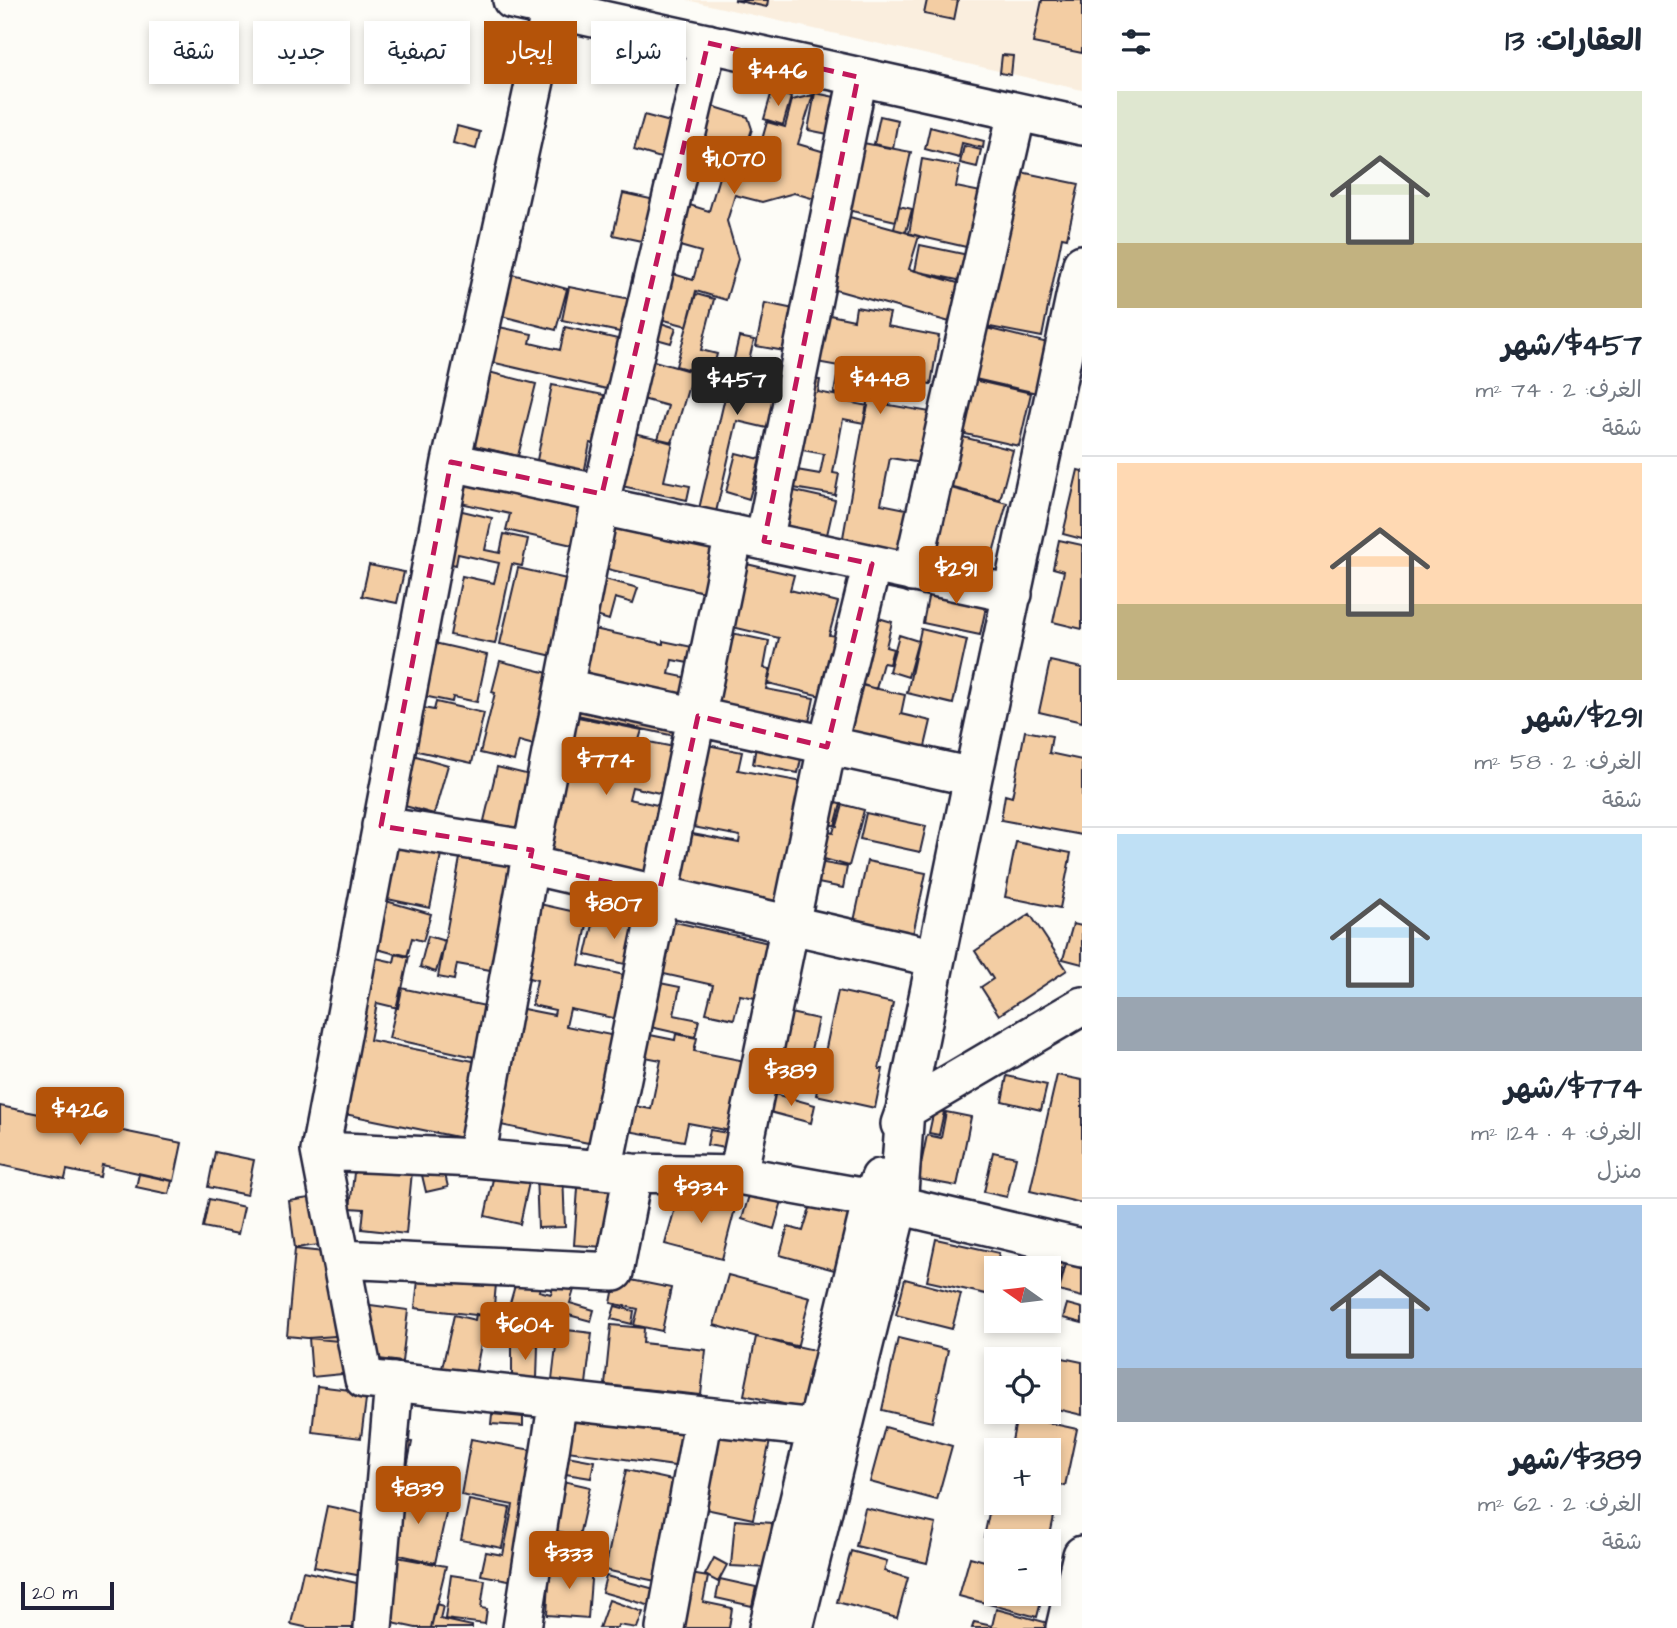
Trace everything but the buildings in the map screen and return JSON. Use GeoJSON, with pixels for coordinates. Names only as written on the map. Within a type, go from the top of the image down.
{"type":"FeatureCollection","features":[{"type":"Feature","properties":{"kind":"street"},"geometry":{"type":"LineString","coordinates":[[512,0],[1082,126]]}},
{"type":"Feature","properties":{"kind":"street"},"geometry":{"type":"LineString","coordinates":[[551,8],[451,463],[320,1151],[364,1379],[830,1429]]}},
{"type":"Feature","properties":{"kind":"street"},"geometry":{"type":"LineString","coordinates":[[475,1158],[601,500],[708,43]]}},
{"type":"Feature","properties":{"kind":"street"},"geometry":{"type":"LineString","coordinates":[[341,1259],[614,1272],[618,1171],[659,892],[698,716],[749,538],[858,77]]}},
{"type":"Feature","properties":{"kind":"street"},"geometry":{"type":"LineString","coordinates":[[912,573],[1017,112]]}},
{"type":"Feature","properties":{"kind":"street"},"geometry":{"type":"LineString","coordinates":[[794,1628],[830,1429],[885,1203],[1082,264]]}},
{"type":"Feature","properties":{"kind":"street"},"geometry":{"type":"LineString","coordinates":[[451,463],[749,538],[1013,594]]}},
{"type":"Feature","properties":{"kind":"street"},"geometry":{"type":"LineString","coordinates":[[738,1175],[827,747],[872,564]]}},
{"type":"Feature","properties":{"kind":"street"},"geometry":{"type":"LineString","coordinates":[[565,688],[973,778]]}},
{"type":"Feature","properties":{"kind":"street"},"geometry":{"type":"LineString","coordinates":[[381,826],[531,857],[659,892],[936,958]]}},
{"type":"Feature","properties":{"kind":"street"},"geometry":{"type":"LineString","coordinates":[[905,1110],[1082,1006]]}},
{"type":"Feature","properties":{"kind":"street"},"geometry":{"type":"LineString","coordinates":[[320,1151],[475,1158],[618,1171],[738,1175],[885,1203],[1082,1248]]}},
{"type":"Feature","properties":{"kind":"street"},"geometry":{"type":"LineString","coordinates":[[373,1628],[394,1382]]}},
{"type":"Feature","properties":{"kind":"street"},"geometry":{"type":"LineString","coordinates":[[522,1628],[558,1400]]}},
{"type":"Feature","properties":{"kind":"street"},"geometry":{"type":"LineString","coordinates":[[665,1628],[704,1416]]}},
{"type":"Feature","properties":{"kind":"street"},"geometry":{"type":"LineString","coordinates":[[768,1628],[830,1429]]}},
{"type":"Feature","properties":{"kind":"street"},"geometry":{"type":"LineString","coordinates":[[1065,1628],[1082,1555]]}},
{"type":"Feature","properties":{"kind":"highlighted area"},"geometry":{"type":"Polygon","coordinates":[[[708,43],[858,77],[764,541],[872,564],[827,747],[698,716],[659,893],[529,865],[532,850],[381,826],[451,462],[602,494],[708,43]]]}},
{"type":"Feature","properties":{"kind":"shaded area"},"geometry":{"type":"Polygon","coordinates":[[[687,0],[1082,0],[1082,90],[687,0]]]}}]}
